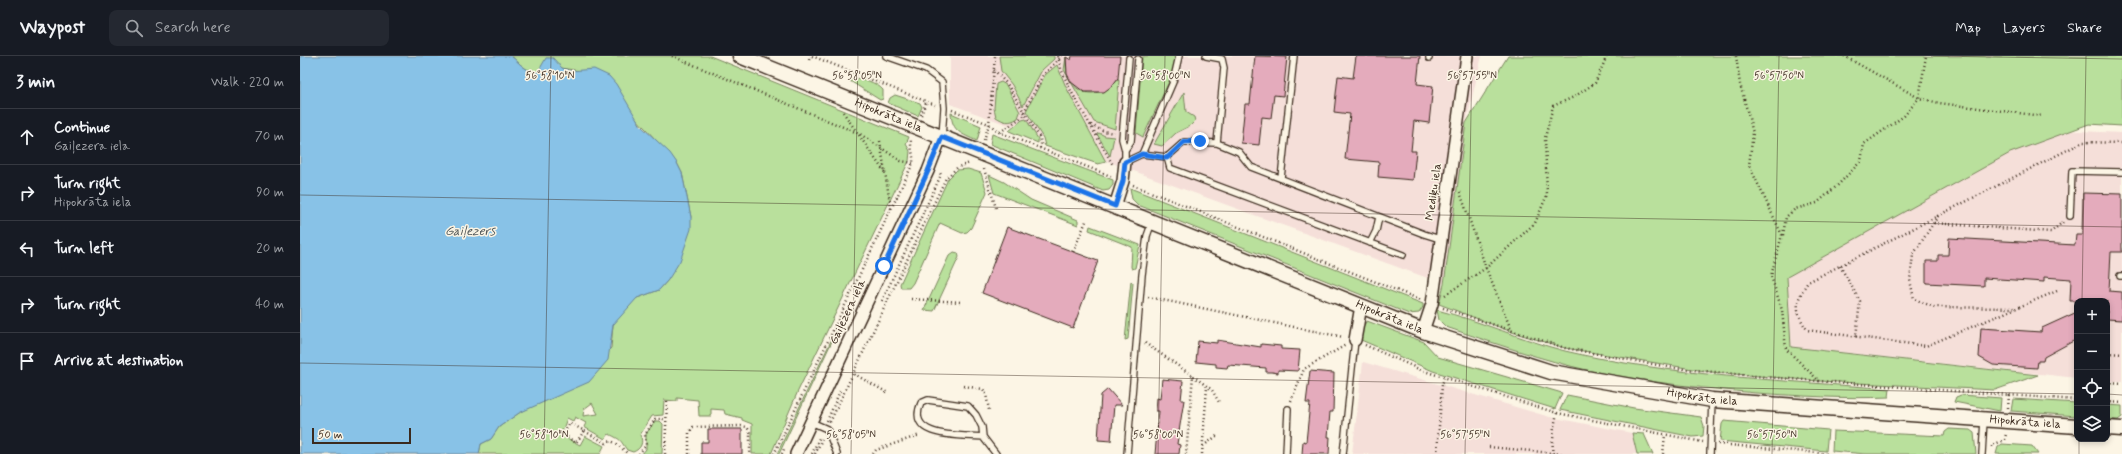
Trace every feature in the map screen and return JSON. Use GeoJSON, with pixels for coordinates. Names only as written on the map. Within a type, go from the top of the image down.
{"type":"FeatureCollection","features":[{"type":"Feature","properties":{"kind":"street","name":"Hipokrāta iela"},"geometry":{"type":"LineString","coordinates":[[740,56],[1423,331],[1551,372],[1712,400],[2074,426]]}},
{"type":"Feature","properties":{"kind":"street","name":"Mediķu iela"},"geometry":{"type":"LineString","coordinates":[[1423,331],[1432,304],[1440,238],[1467,56]]}},
{"type":"Feature","properties":{"kind":"street","name":"Gaiļezera iela"},"geometry":{"type":"LineString","coordinates":[[796,454],[928,171],[942,137]]}},
{"type":"Feature","properties":{"kind":"street"},"geometry":{"type":"LineString","coordinates":[[1115,206],[1123,181],[1125,156]]}},
{"type":"Feature","properties":{"kind":"street"},"geometry":{"type":"LineString","coordinates":[[1355,340],[1360,306]]}},
{"type":"Feature","properties":{"kind":"street"},"geometry":{"type":"LineString","coordinates":[[2110,428],[2122,429]]}},
{"type":"Feature","properties":{"kind":"lane"},"geometry":{"type":"LineString","coordinates":[[886,56],[926,70],[942,82],[944,108],[942,137]]}},
{"type":"Feature","properties":{"kind":"lane"},"geometry":{"type":"LineString","coordinates":[[1142,154],[1173,82],[1179,56]]}},
{"type":"Feature","properties":{"kind":"lane"},"geometry":{"type":"LineString","coordinates":[[1206,56],[1222,59],[1224,68],[1217,143]]}},
{"type":"Feature","properties":{"kind":"lane"},"geometry":{"type":"LineString","coordinates":[[1281,178],[1294,56]]}},
{"type":"Feature","properties":{"kind":"lane"},"geometry":{"type":"LineString","coordinates":[[1125,156],[1122,139],[1129,58]]}},
{"type":"Feature","properties":{"kind":"lane"},"geometry":{"type":"LineString","coordinates":[[1125,156],[1131,140],[1138,58]]}},
{"type":"Feature","properties":{"kind":"lane"},"geometry":{"type":"LineString","coordinates":[[1167,158],[1184,142],[1217,143],[1239,152],[1251,167],[1379,217],[1440,238]]}},
{"type":"Feature","properties":{"kind":"lane"},"geometry":{"type":"LineString","coordinates":[[1125,156],[1142,154],[1167,158]]}},
{"type":"Feature","properties":{"kind":"lane"},"geometry":{"type":"LineString","coordinates":[[1167,158],[1170,168],[1403,255]]}},
{"type":"Feature","properties":{"kind":"lane"},"geometry":{"type":"LineString","coordinates":[[2070,216],[2072,171],[2122,172]]}},
{"type":"Feature","properties":{"kind":"lane"},"geometry":{"type":"LineString","coordinates":[[1370,243],[1376,231],[1379,217]]}},
{"type":"Feature","properties":{"kind":"lane"},"geometry":{"type":"LineString","coordinates":[[1127,454],[1138,338],[1140,296],[1147,236],[1152,222]]}},
{"type":"Feature","properties":{"kind":"lane"},"geometry":{"type":"LineString","coordinates":[[1343,454],[1355,340]]}},
{"type":"Feature","properties":{"kind":"lane"},"geometry":{"type":"LineString","coordinates":[[983,437],[934,433],[928,430],[922,426],[918,417],[921,402],[928,400],[968,406],[979,421],[983,437],[996,454]]}},
{"type":"Feature","properties":{"kind":"lane"},"geometry":{"type":"LineString","coordinates":[[1710,454],[1712,400]]}},
{"type":"Feature","properties":{"kind":"lane"},"geometry":{"type":"LineString","coordinates":[[1286,454],[1288,409]]}},
{"type":"Feature","properties":{"kind":"lane"},"geometry":{"type":"LineString","coordinates":[[1982,454],[1984,419]]}},
{"type":"Feature","properties":{"kind":"lane"},"geometry":{"type":"LineString","coordinates":[[811,422],[827,430],[837,454]]}},
{"type":"Feature","properties":{"kind":"path"},"geometry":{"type":"LineString","coordinates":[[672,56],[860,134],[901,160],[912,163]]}},
{"type":"Feature","properties":{"kind":"path"},"geometry":{"type":"LineString","coordinates":[[809,60],[811,56],[938,106]]}},
{"type":"Feature","properties":{"kind":"path"},"geometry":{"type":"LineString","coordinates":[[983,143],[989,124],[995,56]]}},
{"type":"Feature","properties":{"kind":"path"},"geometry":{"type":"LineString","coordinates":[[1023,112],[1043,75],[1059,57],[1062,56]]}},
{"type":"Feature","properties":{"kind":"path"},"geometry":{"type":"LineString","coordinates":[[1432,304],[1486,268],[1535,223],[1547,194],[1545,138],[1553,106],[1574,97],[1595,83],[1607,56]]}},
{"type":"Feature","properties":{"kind":"path"},"geometry":{"type":"LineString","coordinates":[[1736,56],[1740,84],[1753,133],[1749,165],[1782,235]]}},
{"type":"Feature","properties":{"kind":"path"},"geometry":{"type":"LineString","coordinates":[[1844,56],[1919,98],[1939,103],[2042,116]]}},
{"type":"Feature","properties":{"kind":"path"},"geometry":{"type":"LineString","coordinates":[[1819,381],[1786,349],[1782,310],[1771,276],[1786,217],[1795,208],[1817,203],[1838,185],[1861,161],[1864,144],[1904,116],[1919,98],[1926,56]]}},
{"type":"Feature","properties":{"kind":"path"},"geometry":{"type":"LineString","coordinates":[[1059,57],[1061,69],[1071,91],[1123,181]]}},
{"type":"Feature","properties":{"kind":"path"},"geometry":{"type":"LineString","coordinates":[[994,70],[1007,84],[1040,138],[1042,144],[1040,148]]}},
{"type":"Feature","properties":{"kind":"path"},"geometry":{"type":"LineString","coordinates":[[841,97],[840,109],[860,134],[885,173]]}},
{"type":"Feature","properties":{"kind":"path"},"geometry":{"type":"LineString","coordinates":[[920,118],[926,102]]}},
{"type":"Feature","properties":{"kind":"path"},"geometry":{"type":"LineString","coordinates":[[951,110],[989,124],[1000,132],[1432,304],[1512,332],[1565,348],[1674,368],[1819,381],[2074,400]]}},
{"type":"Feature","properties":{"kind":"path"},"geometry":{"type":"LineString","coordinates":[[1000,132],[1025,115]]}},
{"type":"Feature","properties":{"kind":"path"},"geometry":{"type":"LineString","coordinates":[[774,454],[912,163],[914,151],[911,146],[911,138]]}},
{"type":"Feature","properties":{"kind":"path"},"geometry":{"type":"LineString","coordinates":[[880,141],[891,210]]}},
{"type":"Feature","properties":{"kind":"path"},"geometry":{"type":"LineString","coordinates":[[2057,291],[1926,346],[1807,330],[1798,311],[1798,297],[1808,282],[2083,142],[2122,143]]}},
{"type":"Feature","properties":{"kind":"path"},"geometry":{"type":"LineString","coordinates":[[815,454],[946,178],[958,167],[971,163],[974,164]]}},
{"type":"Feature","properties":{"kind":"path"},"geometry":{"type":"LineString","coordinates":[[985,169],[996,208]]}},
{"type":"Feature","properties":{"kind":"path"},"geometry":{"type":"LineString","coordinates":[[1458,186],[1486,268],[1512,332]]}},
{"type":"Feature","properties":{"kind":"path"},"geometry":{"type":"LineString","coordinates":[[1938,216],[1913,255],[1910,280],[1914,299],[1934,307],[2017,308]]}},
{"type":"Feature","properties":{"kind":"path"},"geometry":{"type":"LineString","coordinates":[[1934,223],[2051,232],[2070,216]]}},
{"type":"Feature","properties":{"kind":"path"},"geometry":{"type":"LineString","coordinates":[[1073,252],[1088,219]]}},
{"type":"Feature","properties":{"kind":"path"},"geometry":{"type":"LineString","coordinates":[[1840,266],[1860,301],[1856,337]]}},
{"type":"Feature","properties":{"kind":"path"},"geometry":{"type":"LineString","coordinates":[[1140,296],[1355,340],[1421,370],[1557,413],[1711,444],[1828,454]]}},
{"type":"Feature","properties":{"kind":"path"},"geometry":{"type":"LineString","coordinates":[[911,299],[962,302]]}},
{"type":"Feature","properties":{"kind":"path"},"geometry":{"type":"LineString","coordinates":[[1138,338],[1212,390],[1220,404]]}},
{"type":"Feature","properties":{"kind":"path"},"geometry":{"type":"LineString","coordinates":[[1288,409],[1304,369],[1355,340]]}},
{"type":"Feature","properties":{"kind":"path"},"geometry":{"type":"LineString","coordinates":[[2110,353],[2122,354]]}},
{"type":"Feature","properties":{"kind":"path"},"geometry":{"type":"LineString","coordinates":[[854,374],[888,393]]}},
{"type":"Feature","properties":{"kind":"path"},"geometry":{"type":"LineString","coordinates":[[1186,454],[1193,376]]}},
{"type":"Feature","properties":{"kind":"path"},"geometry":{"type":"LineString","coordinates":[[1437,454],[1444,378]]}},
{"type":"Feature","properties":{"kind":"path"},"geometry":{"type":"LineString","coordinates":[[2110,383],[2122,384]]}},
{"type":"Feature","properties":{"kind":"path"},"geometry":{"type":"LineString","coordinates":[[964,386],[983,390],[989,410]]}},
{"type":"Feature","properties":{"kind":"path"},"geometry":{"type":"LineString","coordinates":[[1202,454],[1208,387]]}},
{"type":"Feature","properties":{"kind":"path"},"geometry":{"type":"LineString","coordinates":[[2008,409],[2009,395]]}},
{"type":"Feature","properties":{"kind":"path"},"geometry":{"type":"LineString","coordinates":[[665,454],[667,401]]}},
{"type":"Feature","properties":{"kind":"path"},"geometry":{"type":"LineString","coordinates":[[2110,402],[2122,403]]}},
{"type":"Feature","properties":{"kind":"path"},"geometry":{"type":"LineString","coordinates":[[1552,454],[1554,427],[1557,413]]}},
{"type":"Feature","properties":{"kind":"path"},"geometry":{"type":"LineString","coordinates":[[639,454],[646,445],[645,435],[655,419],[666,419]]}},
{"type":"Feature","properties":{"kind":"path"},"geometry":{"type":"LineString","coordinates":[[584,431],[576,443],[563,434],[570,423],[584,431],[606,444],[611,441],[617,444],[628,454]]}},
{"type":"Feature","properties":{"kind":"path"},"geometry":{"type":"LineString","coordinates":[[689,454],[689,433],[693,427],[742,426],[747,427],[750,432],[750,454]]}},
{"type":"Feature","properties":{"kind":"path"},"geometry":{"type":"LineString","coordinates":[[1992,450],[1992,445],[2006,440],[2006,431]]}},
{"type":"Feature","properties":{"kind":"path"},"geometry":{"type":"LineString","coordinates":[[873,454],[876,450],[920,435]]}},
{"type":"Feature","properties":{"kind":"path"},"geometry":{"type":"LineString","coordinates":[[1203,446],[1218,435]]}},
{"type":"Feature","properties":{"kind":"path"},"geometry":{"type":"LineString","coordinates":[[1663,454],[1665,435]]}},
{"type":"Feature","properties":{"kind":"path"},"geometry":{"type":"LineString","coordinates":[[1489,447],[1563,454]]}},
{"type":"Feature","properties":{"kind":"shaded area"},"geometry":{"type":"Polygon","coordinates":[[[950,56],[1482,56],[1466,123],[1444,284],[950,104],[950,56]]]}},
{"type":"Feature","properties":{"kind":"shaded area"},"geometry":{"type":"Polygon","coordinates":[[[2038,129],[2122,133],[2122,382],[2110,381],[2110,298],[2074,298],[2074,378],[1791,347],[1787,277],[2038,129]]]}},
{"type":"Feature","properties":{"kind":"shaded area"},"geometry":{"type":"Polygon","coordinates":[[[1363,362],[1550,417],[1632,433],[1637,454],[1352,454],[1363,362]]]}},
{"type":"Feature","properties":{"kind":"green space"},"geometry":{"type":"Polygon","coordinates":[[[511,56],[710,56],[909,137],[906,144],[910,151],[909,161],[798,391],[771,454],[752,454],[752,424],[742,420],[742,418],[725,414],[724,410],[711,409],[711,416],[699,416],[698,400],[677,398],[677,401],[664,400],[663,415],[652,416],[640,435],[642,440],[641,445],[633,452],[627,450],[620,440],[613,436],[609,434],[605,439],[584,427],[586,423],[575,417],[573,421],[567,418],[561,435],[580,445],[585,436],[604,446],[600,454],[479,454],[481,444],[491,439],[499,427],[519,413],[548,399],[611,348],[613,325],[627,306],[637,298],[659,290],[668,280],[691,217],[682,173],[677,163],[634,116],[580,71],[543,65],[538,72],[533,72],[523,67],[511,56]],[[592,403],[584,409],[583,416],[598,414],[592,403]]]}},
{"type":"Feature","properties":{"kind":"green space"},"geometry":{"type":"Polygon","coordinates":[[[999,56],[1054,56],[1054,59],[1042,70],[1023,106],[1012,85],[1001,71],[999,56]]]}},
{"type":"Feature","properties":{"kind":"green space"},"geometry":{"type":"Polygon","coordinates":[[[1174,56],[1176,61],[1174,71],[1143,137],[1136,133],[1142,57],[1174,56]]]}},
{"type":"Feature","properties":{"kind":"green space"},"geometry":{"type":"Polygon","coordinates":[[[1508,56],[2122,56],[2122,126],[2089,124],[2010,153],[1787,277],[1791,347],[2038,375],[1995,390],[1819,381],[1711,372],[1565,348],[1512,332],[1439,304],[1444,284],[1466,123],[1508,56]]]}},
{"type":"Feature","properties":{"kind":"green space"},"geometry":{"type":"Polygon","coordinates":[[[1066,57],[1067,70],[1069,78],[1064,70],[1066,57]]]}},
{"type":"Feature","properties":{"kind":"green space"},"geometry":{"type":"Polygon","coordinates":[[[1057,65],[1066,87],[1106,162],[1098,164],[1045,146],[1043,138],[1026,111],[1045,75],[1057,65]]]}},
{"type":"Feature","properties":{"kind":"green space"},"geometry":{"type":"Polygon","coordinates":[[[852,78],[864,80],[880,87],[883,90],[883,99],[880,100],[850,81],[852,78]]]}},
{"type":"Feature","properties":{"kind":"green space"},"geometry":{"type":"Polygon","coordinates":[[[1118,78],[1115,129],[1094,122],[1070,81],[1076,88],[1082,91],[1095,93],[1108,88],[1118,78]]]}},
{"type":"Feature","properties":{"kind":"green space"},"geometry":{"type":"Polygon","coordinates":[[[1001,82],[1006,85],[1020,112],[1018,118],[1009,122],[996,117],[994,108],[996,84],[1001,82]]]}},
{"type":"Feature","properties":{"kind":"green space"},"geometry":{"type":"Polygon","coordinates":[[[1184,92],[1186,112],[1194,117],[1195,121],[1190,126],[1176,133],[1162,146],[1154,144],[1184,92]]]}},
{"type":"Feature","properties":{"kind":"green space"},"geometry":{"type":"Polygon","coordinates":[[[895,95],[920,103],[922,107],[918,116],[888,103],[890,98],[895,95]]]}},
{"type":"Feature","properties":{"kind":"green space"},"geometry":{"type":"Polygon","coordinates":[[[951,113],[981,126],[977,141],[959,132],[953,124],[951,113]]]}},
{"type":"Feature","properties":{"kind":"green space"},"geometry":{"type":"Polygon","coordinates":[[[1026,119],[1038,139],[1038,143],[1009,131],[1022,120],[1026,119]]]}},
{"type":"Feature","properties":{"kind":"green space"},"geometry":{"type":"Polygon","coordinates":[[[1099,133],[1105,136],[1114,137],[1110,156],[1097,134],[1099,133]]]}},
{"type":"Feature","properties":{"kind":"green space"},"geometry":{"type":"Polygon","coordinates":[[[992,134],[1113,180],[1113,185],[1109,190],[1103,191],[990,144],[992,134]]]}},
{"type":"Feature","properties":{"kind":"green space"},"geometry":{"type":"Polygon","coordinates":[[[968,169],[981,173],[987,192],[971,228],[967,232],[962,233],[940,223],[913,283],[909,288],[901,288],[900,284],[948,179],[957,170],[968,169]]]}},
{"type":"Feature","properties":{"kind":"green space"},"geometry":{"type":"Polygon","coordinates":[[[989,175],[1004,182],[1031,200],[1078,220],[1078,225],[994,193],[989,175]]]}},
{"type":"Feature","properties":{"kind":"green space"},"geometry":{"type":"Polygon","coordinates":[[[1130,188],[1423,304],[1423,307],[1419,313],[1409,314],[1138,205],[1132,199],[1130,188]]]}},
{"type":"Feature","properties":{"kind":"green space"},"geometry":{"type":"Polygon","coordinates":[[[1090,226],[1140,245],[1135,268],[1132,269],[1131,267],[1132,247],[1089,230],[1090,226]]]}},
{"type":"Feature","properties":{"kind":"green space"},"geometry":{"type":"Polygon","coordinates":[[[954,252],[958,253],[959,257],[934,311],[924,310],[949,256],[954,252]]]}},
{"type":"Feature","properties":{"kind":"green space"},"geometry":{"type":"Polygon","coordinates":[[[1131,281],[1133,283],[1128,339],[1125,340],[1131,281]]]}},
{"type":"Feature","properties":{"kind":"green space"},"geometry":{"type":"Polygon","coordinates":[[[1437,310],[1453,314],[1549,347],[1605,359],[1686,372],[1767,380],[1890,389],[1889,397],[1872,398],[1756,393],[1674,384],[1591,371],[1536,356],[1446,327],[1439,320],[1437,310]]]}},
{"type":"Feature","properties":{"kind":"green space"},"geometry":{"type":"Polygon","coordinates":[[[1367,321],[1424,342],[1438,357],[1562,393],[1555,409],[1433,371],[1361,340],[1363,326],[1367,321]]]}},
{"type":"Feature","properties":{"kind":"green space"},"geometry":{"type":"Polygon","coordinates":[[[839,324],[779,454],[777,454],[839,324]]]}},
{"type":"Feature","properties":{"kind":"green space"},"geometry":{"type":"Polygon","coordinates":[[[1567,395],[1634,408],[1701,417],[1704,426],[1703,436],[1693,437],[1560,410],[1567,395]]]}},
{"type":"Feature","properties":{"kind":"green space"},"geometry":{"type":"Polygon","coordinates":[[[1961,395],[2001,398],[2000,411],[1954,402],[1956,397],[1961,395]]]}},
{"type":"Feature","properties":{"kind":"green space"},"geometry":{"type":"Polygon","coordinates":[[[2013,399],[2074,403],[2074,416],[2011,411],[2013,399]]]}},
{"type":"Feature","properties":{"kind":"green space"},"geometry":{"type":"Polygon","coordinates":[[[2110,405],[2122,406],[2122,417],[2118,420],[2110,419],[2110,405]]]}},
{"type":"Feature","properties":{"kind":"green space"},"geometry":{"type":"Polygon","coordinates":[[[655,421],[660,421],[663,424],[662,454],[642,454],[646,449],[646,434],[655,421]]]}},
{"type":"Feature","properties":{"kind":"green space"},"geometry":{"type":"Polygon","coordinates":[[[1724,421],[1828,430],[1826,451],[1720,441],[1722,424],[1724,421]]]}},
{"type":"Feature","properties":{"kind":"green space"},"geometry":{"type":"Polygon","coordinates":[[[1949,429],[1970,430],[1974,433],[1976,454],[1866,454],[1832,451],[1833,431],[1944,436],[1945,432],[1949,429]]]}},
{"type":"Feature","properties":{"kind":"green space"},"geometry":{"type":"Polygon","coordinates":[[[1632,433],[1644,434],[1653,454],[1637,454],[1632,433]]]}},
{"type":"Feature","properties":{"kind":"green space"},"geometry":{"type":"Polygon","coordinates":[[[2002,444],[2032,446],[2038,454],[1996,454],[1998,447],[2002,444]]]}},
{"type":"Feature","properties":{"kind":"water","name":"Gaiļezers"},"geometry":{"type":"Polygon","coordinates":[[[300,56],[511,56],[523,67],[533,72],[538,72],[546,58],[553,58],[562,68],[570,71],[594,69],[609,76],[616,84],[641,126],[670,153],[682,173],[691,217],[691,229],[680,261],[668,280],[659,290],[637,298],[613,325],[608,360],[589,382],[519,413],[499,427],[491,439],[481,444],[479,454],[300,454],[300,56]]]}},
{"type":"Feature","properties":{"kind":"building"},"geometry":{"type":"Polygon","coordinates":[[[1072,56],[1120,56],[1118,78],[1112,86],[1104,92],[1084,92],[1071,82],[1067,74],[1066,57],[1071,60],[1072,56]]]}},
{"type":"Feature","properties":{"kind":"building"},"geometry":{"type":"Polygon","coordinates":[[[1255,56],[1287,57],[1283,96],[1274,95],[1271,118],[1262,117],[1259,145],[1241,143],[1245,104],[1250,104],[1255,56]]]}},
{"type":"Feature","properties":{"kind":"building"},"geometry":{"type":"Polygon","coordinates":[[[1356,56],[1420,56],[1417,84],[1433,86],[1429,123],[1414,121],[1411,151],[1416,151],[1413,180],[1378,177],[1379,162],[1345,159],[1350,114],[1334,112],[1338,76],[1353,78],[1356,56]]]}},
{"type":"Feature","properties":{"kind":"building"},"geometry":{"type":"Polygon","coordinates":[[[2083,193],[2122,194],[2122,252],[2111,252],[2109,291],[2122,292],[2122,320],[2110,319],[2110,298],[2074,298],[2074,301],[2070,301],[2071,279],[2044,277],[2044,282],[1984,278],[1984,286],[1926,283],[1926,261],[1938,261],[1938,255],[1948,255],[1949,238],[2075,245],[2076,235],[2082,235],[2083,193]]]}},
{"type":"Feature","properties":{"kind":"building"},"geometry":{"type":"Polygon","coordinates":[[[1007,227],[1098,261],[1073,328],[982,293],[1007,227]]]}},
{"type":"Feature","properties":{"kind":"building"},"geometry":{"type":"Polygon","coordinates":[[[2074,313],[2074,341],[2044,357],[2043,361],[2038,361],[2037,368],[1993,365],[1979,357],[1981,328],[2041,332],[2042,328],[2074,313]]]}},
{"type":"Feature","properties":{"kind":"building"},"geometry":{"type":"Polygon","coordinates":[[[1217,340],[1261,347],[1261,344],[1281,346],[1281,349],[1300,350],[1298,371],[1278,370],[1278,373],[1266,372],[1266,368],[1228,365],[1227,368],[1216,367],[1216,364],[1196,362],[1198,341],[1217,343],[1217,340]]]}},
{"type":"Feature","properties":{"kind":"building"},"geometry":{"type":"Polygon","coordinates":[[[1310,371],[1334,373],[1333,412],[1330,412],[1328,437],[1330,437],[1329,454],[1302,454],[1303,441],[1306,442],[1310,403],[1306,403],[1310,371]]]}},
{"type":"Feature","properties":{"kind":"building"},"geometry":{"type":"Polygon","coordinates":[[[1162,379],[1183,381],[1181,400],[1184,400],[1177,444],[1180,445],[1179,454],[1155,454],[1159,411],[1156,411],[1157,398],[1160,399],[1162,379]]]}},
{"type":"Feature","properties":{"kind":"building"},"geometry":{"type":"Polygon","coordinates":[[[1108,389],[1122,405],[1114,405],[1111,441],[1098,440],[1101,395],[1108,389]]]}},
{"type":"Feature","properties":{"kind":"building"},"geometry":{"type":"Polygon","coordinates":[[[708,429],[742,429],[742,454],[701,454],[701,442],[708,442],[708,429]]]}},
{"type":"Feature","properties":{"kind":"route"},"geometry":{"type":"LineString","coordinates":[[884,266],[942,137],[1115,206],[1123,181],[1125,162],[1142,154],[1167,158],[1184,142],[1200,141]]}}]}
